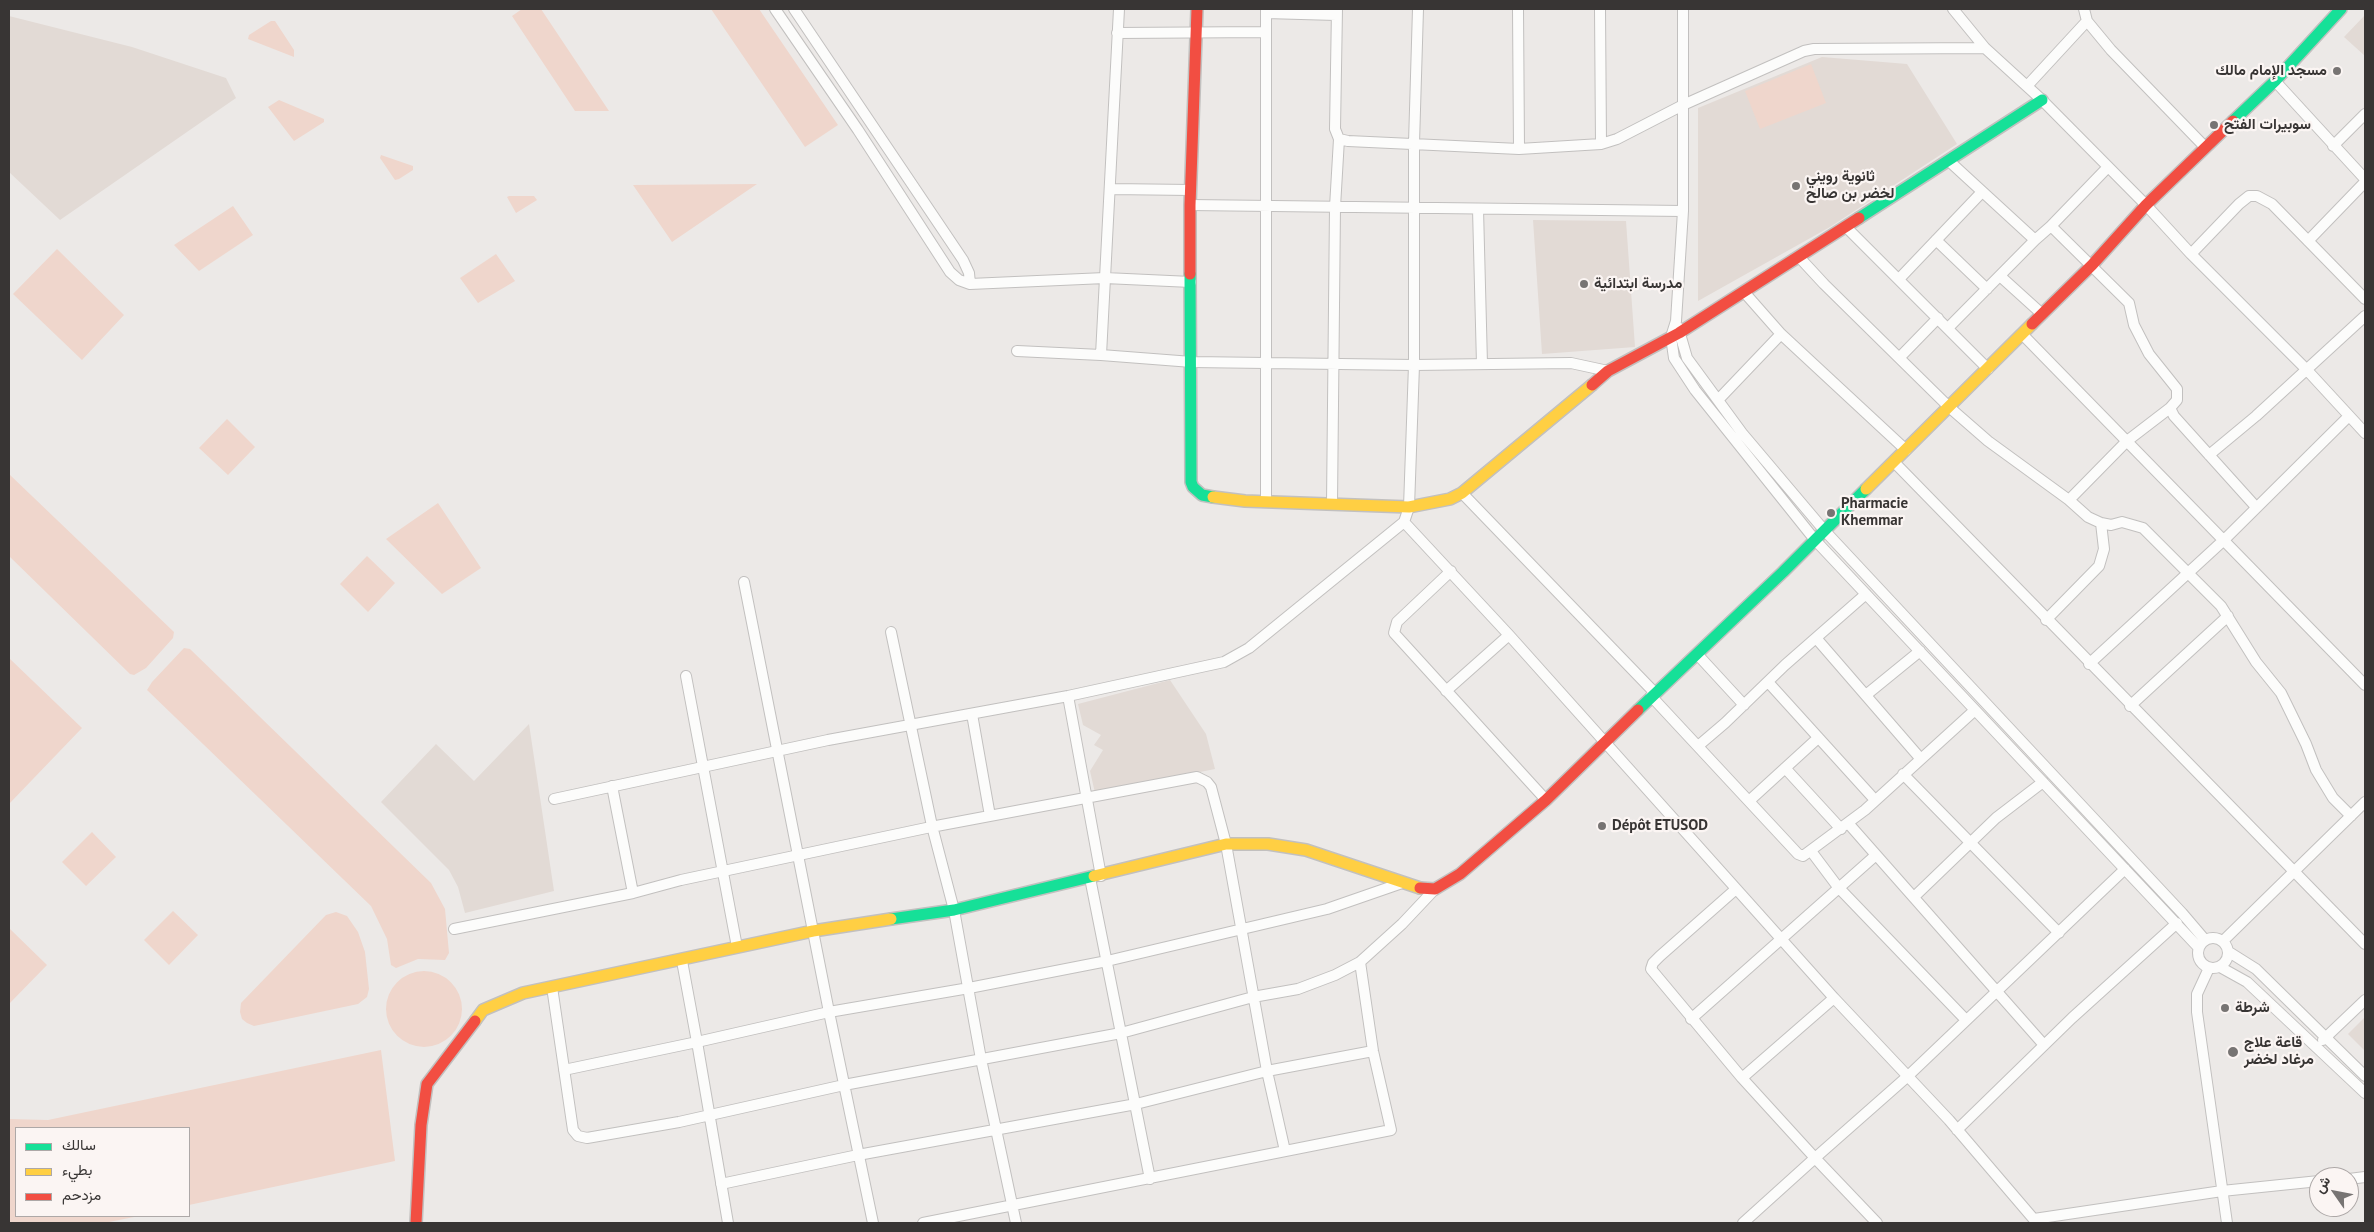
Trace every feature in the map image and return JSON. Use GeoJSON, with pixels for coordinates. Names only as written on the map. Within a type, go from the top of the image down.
{"type":"FeatureCollection","features":[{"type":"Feature","properties":{"kind":"street"},"geometry":{"type":"LineString","coordinates":[[775,9],[858,130],[950,272],[959,280],[970,284],[1105,278],[1191,282]]}},
{"type":"Feature","properties":{"kind":"street"},"geometry":{"type":"LineString","coordinates":[[794,9],[966,264],[970,284]]}},
{"type":"Feature","properties":{"kind":"street"},"geometry":{"type":"LineString","coordinates":[[1101,355],[1119,9]]}},
{"type":"Feature","properties":{"kind":"street"},"geometry":{"type":"LineString","coordinates":[[1197,9],[1190,206],[1191,482],[1193,487],[1202,495],[1245,501],[1409,507],[1437,503],[1462,493],[1608,371],[1675,335],[1744,292],[2042,100]]}},
{"type":"Feature","properties":{"kind":"street"},"geometry":{"type":"LineString","coordinates":[[554,799],[777,751],[1068,696],[1224,662],[1249,648],[1404,522],[1409,507],[1414,365],[1414,143],[1418,9]]}},
{"type":"Feature","properties":{"kind":"street"},"geometry":{"type":"LineString","coordinates":[[1518,9],[1520,149]]}},
{"type":"Feature","properties":{"kind":"street"},"geometry":{"type":"LineString","coordinates":[[1600,9],[1601,144]]}},
{"type":"Feature","properties":{"kind":"street"},"geometry":{"type":"LineString","coordinates":[[1683,9],[1683,211],[1674,358],[1695,390],[1815,540],[2125,870],[2202,944]]}},
{"type":"Feature","properties":{"kind":"street"},"geometry":{"type":"LineString","coordinates":[[1952,9],[1985,48],[2042,100],[2146,204],[2190,254],[2306,369],[2365,433]]}},
{"type":"Feature","properties":{"kind":"street"},"geometry":{"type":"LineString","coordinates":[[2084,9],[2087,21],[2111,50],[2205,147]]}},
{"type":"Feature","properties":{"kind":"street"},"geometry":{"type":"LineString","coordinates":[[552,987],[573,1130],[582,1138],[708,1116],[844,1084],[1121,1033],[1253,997],[1316,983],[1360,962],[1402,924],[1435,889],[1460,874],[1546,800],[1815,540],[2092,265],[2146,204],[2275,81],[2341,9]]}},
{"type":"Feature","properties":{"kind":"street"},"geometry":{"type":"LineString","coordinates":[[1266,501],[1266,11],[1337,12],[1335,129],[1339,139],[1335,207],[1332,504]]}},
{"type":"Feature","properties":{"kind":"street"},"geometry":{"type":"LineString","coordinates":[[2027,86],[2087,21]]}},
{"type":"Feature","properties":{"kind":"street"},"geometry":{"type":"LineString","coordinates":[[1117,32],[1266,32]]}},
{"type":"Feature","properties":{"kind":"street"},"geometry":{"type":"LineString","coordinates":[[1339,139],[1348,141],[1520,149],[1601,144],[1616,139],[1683,105],[1792,55],[1814,48],[1985,48]]}},
{"type":"Feature","properties":{"kind":"street"},"geometry":{"type":"LineString","coordinates":[[2275,81],[2365,180],[2308,241]]}},
{"type":"Feature","properties":{"kind":"street"},"geometry":{"type":"LineString","coordinates":[[2333,146],[2365,114]]}},
{"type":"Feature","properties":{"kind":"street"},"geometry":{"type":"LineString","coordinates":[[1949,161],[2036,240]]}},
{"type":"Feature","properties":{"kind":"street"},"geometry":{"type":"LineString","coordinates":[[1948,328],[2108,167]]}},
{"type":"Feature","properties":{"kind":"street"},"geometry":{"type":"LineString","coordinates":[[1110,189],[1191,190]]}},
{"type":"Feature","properties":{"kind":"street"},"geometry":{"type":"LineString","coordinates":[[1899,279],[1982,192]]}},
{"type":"Feature","properties":{"kind":"street"},"geometry":{"type":"LineString","coordinates":[[2190,254],[2239,204],[2252,195],[2264,198],[2365,299]]}},
{"type":"Feature","properties":{"kind":"street"},"geometry":{"type":"LineString","coordinates":[[1190,206],[1683,211]]}},
{"type":"Feature","properties":{"kind":"street"},"geometry":{"type":"LineString","coordinates":[[1478,209],[1482,364]]}},
{"type":"Feature","properties":{"kind":"street"},"geometry":{"type":"LineString","coordinates":[[2051,226],[2128,303],[2134,325],[2149,354],[2176,389],[2177,400],[2170,408],[2127,441],[2069,500]]}},
{"type":"Feature","properties":{"kind":"street"},"geometry":{"type":"LineString","coordinates":[[1846,227],[1988,369]]}},
{"type":"Feature","properties":{"kind":"street"},"geometry":{"type":"LineString","coordinates":[[1936,240],[1987,289]]}},
{"type":"Feature","properties":{"kind":"street"},"geometry":{"type":"LineString","coordinates":[[1799,257],[1949,407],[2005,454],[2069,500],[2088,517],[2101,523],[2111,525],[2122,522],[2143,528],[2221,606],[2256,662],[2281,693],[2306,744],[2316,770],[2333,798],[2351,816]]}},
{"type":"Feature","properties":{"kind":"street"},"geometry":{"type":"LineString","coordinates":[[2000,276],[2042,314]]}},
{"type":"Feature","properties":{"kind":"street"},"geometry":{"type":"LineString","coordinates":[[1744,292],[1781,334],[1906,450]]}},
{"type":"Feature","properties":{"kind":"street"},"geometry":{"type":"LineString","coordinates":[[2208,456],[2256,416],[2365,316]]}},
{"type":"Feature","properties":{"kind":"street"},"geometry":{"type":"LineString","coordinates":[[1900,357],[1938,318]]}},
{"type":"Feature","properties":{"kind":"street"},"geometry":{"type":"LineString","coordinates":[[1718,400],[1781,334]]}},
{"type":"Feature","properties":{"kind":"street"},"geometry":{"type":"LineString","coordinates":[[2022,334],[2225,538],[2365,684]]}},
{"type":"Feature","properties":{"kind":"street"},"geometry":{"type":"LineString","coordinates":[[1675,335],[1687,358],[1718,400],[1824,530],[2182,913],[2202,944],[2199,960],[2209,968],[2220,967],[2247,982],[2365,1093]]}},
{"type":"Feature","properties":{"kind":"street"},"geometry":{"type":"LineString","coordinates":[[1017,351],[1192,362],[1414,365],[1571,363],[1608,371]]}},
{"type":"Feature","properties":{"kind":"street"},"geometry":{"type":"LineString","coordinates":[[2170,408],[2174,416],[2208,456],[2256,507]]}},
{"type":"Feature","properties":{"kind":"street"},"geometry":{"type":"LineString","coordinates":[[2090,664],[2225,538],[2349,416]]}},
{"type":"Feature","properties":{"kind":"street"},"geometry":{"type":"LineString","coordinates":[[1894,462],[2130,706],[2365,944]]}},
{"type":"Feature","properties":{"kind":"street"},"geometry":{"type":"LineString","coordinates":[[1462,493],[1653,695],[1798,854],[1805,856],[1845,826],[1975,710]]}},
{"type":"Feature","properties":{"kind":"street"},"geometry":{"type":"LineString","coordinates":[[1404,522],[1606,742],[1834,998],[1957,1130],[2035,1221],[2222,1192],[2309,1182]]}},
{"type":"Feature","properties":{"kind":"street"},"geometry":{"type":"LineString","coordinates":[[2046,620],[2099,566],[2104,549],[2101,523]]}},
{"type":"Feature","properties":{"kind":"street"},"geometry":{"type":"LineString","coordinates":[[1451,571],[1405,612],[1394,627],[1397,638],[1546,800]]}},
{"type":"Feature","properties":{"kind":"street"},"geometry":{"type":"LineString","coordinates":[[744,582],[829,1012],[873,1223]]}},
{"type":"Feature","properties":{"kind":"street"},"geometry":{"type":"LineString","coordinates":[[1698,746],[1866,594]]}},
{"type":"Feature","properties":{"kind":"street"},"geometry":{"type":"LineString","coordinates":[[2130,706],[2228,616]]}},
{"type":"Feature","properties":{"kind":"street"},"geometry":{"type":"LineString","coordinates":[[891,632],[932,826],[954,910],[981,1059],[1016,1223]]}},
{"type":"Feature","properties":{"kind":"street"},"geometry":{"type":"LineString","coordinates":[[1446,691],[1509,635]]}},
{"type":"Feature","properties":{"kind":"street"},"geometry":{"type":"LineString","coordinates":[[1816,638],[1920,758]]}},
{"type":"Feature","properties":{"kind":"street"},"geometry":{"type":"LineString","coordinates":[[1866,695],[1920,652]]}},
{"type":"Feature","properties":{"kind":"street"},"geometry":{"type":"LineString","coordinates":[[1697,654],[1744,705]]}},
{"type":"Feature","properties":{"kind":"street"},"geometry":{"type":"LineString","coordinates":[[686,676],[721,872],[737,947]]}},
{"type":"Feature","properties":{"kind":"street"},"geometry":{"type":"LineString","coordinates":[[1768,682],[1875,800]]}},
{"type":"Feature","properties":{"kind":"street"},"geometry":{"type":"LineString","coordinates":[[1068,696],[1087,799],[1107,961],[1150,1179]]}},
{"type":"Feature","properties":{"kind":"street"},"geometry":{"type":"LineString","coordinates":[[972,714],[990,816]]}},
{"type":"Feature","properties":{"kind":"street"},"geometry":{"type":"LineString","coordinates":[[1750,801],[1818,738]]}},
{"type":"Feature","properties":{"kind":"street"},"geometry":{"type":"LineString","coordinates":[[1692,1019],[1876,855],[1785,768]]}},
{"type":"Feature","properties":{"kind":"street"},"geometry":{"type":"LineString","coordinates":[[1903,774],[2058,933]]}},
{"type":"Feature","properties":{"kind":"street"},"geometry":{"type":"LineString","coordinates":[[454,929],[633,893],[932,826],[1198,778],[1203,779],[1211,788],[1226,844],[1267,1071],[1285,1151]]}},
{"type":"Feature","properties":{"kind":"street"},"geometry":{"type":"LineString","coordinates":[[1914,896],[1996,818],[2043,782]]}},
{"type":"Feature","properties":{"kind":"street"},"geometry":{"type":"LineString","coordinates":[[612,786],[633,893]]}},
{"type":"Feature","properties":{"kind":"street"},"geometry":{"type":"LineString","coordinates":[[2223,940],[2365,802]]}},
{"type":"Feature","properties":{"kind":"street"},"geometry":{"type":"LineString","coordinates":[[1845,826],[1914,896],[2044,1045]]}},
{"type":"Feature","properties":{"kind":"street"},"geometry":{"type":"LineString","coordinates":[[416,1223],[421,1125],[427,1084],[483,1010],[523,993],[813,931],[954,910],[1226,844],[1268,844],[1306,850],[1402,883],[1424,889],[1435,889]]}},
{"type":"Feature","properties":{"kind":"street"},"geometry":{"type":"LineString","coordinates":[[1811,852],[1838,887],[1966,1020]]}},
{"type":"Feature","properties":{"kind":"street"},"geometry":{"type":"LineString","coordinates":[[1743,1223],[1908,1076],[2125,870]]}},
{"type":"Feature","properties":{"kind":"street"},"geometry":{"type":"LineString","coordinates":[[564,1070],[829,1012],[969,988],[1107,961],[1326,909],[1402,883]]}},
{"type":"Feature","properties":{"kind":"street"},"geometry":{"type":"LineString","coordinates":[[1736,888],[1651,966],[1655,976],[1742,1078],[1877,1223]]}},
{"type":"Feature","properties":{"kind":"street"},"geometry":{"type":"LineString","coordinates":[[1957,1130],[2044,1045],[2177,922]]}},
{"type":"Feature","properties":{"kind":"street"},"geometry":{"type":"LineString","coordinates":[[2202,944],[2217,938],[2223,940],[2229,952],[2256,968],[2365,1076]]}},
{"type":"Feature","properties":{"kind":"street"},"geometry":{"type":"LineString","coordinates":[[2220,967],[2228,958],[2229,952]]}},
{"type":"Feature","properties":{"kind":"street"},"geometry":{"type":"LineString","coordinates":[[682,960],[728,1223]]}},
{"type":"Feature","properties":{"kind":"street"},"geometry":{"type":"LineString","coordinates":[[923,1223],[950,1220],[1012,1204],[1150,1179],[1391,1130],[1373,1051],[1360,962]]}},
{"type":"Feature","properties":{"kind":"street"},"geometry":{"type":"LineString","coordinates":[[2209,968],[2197,994],[2198,1012],[2227,1223]]}},
{"type":"Feature","properties":{"kind":"street"},"geometry":{"type":"LineString","coordinates":[[1742,1078],[1834,998]]}},
{"type":"Feature","properties":{"kind":"street"},"geometry":{"type":"LineString","coordinates":[[2316,1046],[2365,1000]]}},
{"type":"Feature","properties":{"kind":"street"},"geometry":{"type":"LineString","coordinates":[[722,1184],[858,1155],[1136,1104],[1267,1071],[1373,1051]]}},
{"type":"Feature","properties":{"kind":"shaded area"},"geometry":{"type":"Polygon","coordinates":[[[522,9],[541,9],[609,111],[575,111],[512,16],[522,9]]]}},
{"type":"Feature","properties":{"kind":"shaded area"},"geometry":{"type":"Polygon","coordinates":[[[711,9],[759,9],[838,125],[805,147],[711,9]]]}},
{"type":"Feature","properties":{"kind":"shaded area"},"geometry":{"type":"Polygon","coordinates":[[[2365,15],[2365,56],[2344,37],[2365,15]]]}},
{"type":"Feature","properties":{"kind":"shaded area"},"geometry":{"type":"Polygon","coordinates":[[[9,16],[132,47],[226,78],[236,98],[60,220],[9,172],[9,16]]]}},
{"type":"Feature","properties":{"kind":"shaded area"},"geometry":{"type":"Polygon","coordinates":[[[271,21],[275,21],[294,50],[294,57],[248,39],[249,35],[271,21]]]}},
{"type":"Feature","properties":{"kind":"shaded area","name":"ثانوية رويني لخضر بن صالح"},"geometry":{"type":"Polygon","coordinates":[[[1822,57],[1907,64],[1957,144],[1830,227],[1698,301],[1698,108],[1822,57]]]}},
{"type":"Feature","properties":{"kind":"shaded area"},"geometry":{"type":"Polygon","coordinates":[[[1811,64],[1826,103],[1760,129],[1745,91],[1811,64]]]}},
{"type":"Feature","properties":{"kind":"shaded area"},"geometry":{"type":"Polygon","coordinates":[[[279,100],[324,119],[324,122],[294,141],[268,107],[279,100]]]}},
{"type":"Feature","properties":{"kind":"shaded area"},"geometry":{"type":"Polygon","coordinates":[[[381,155],[413,166],[413,170],[395,180],[380,158],[381,155]]]}},
{"type":"Feature","properties":{"kind":"shaded area"},"geometry":{"type":"Polygon","coordinates":[[[757,184],[672,242],[633,185],[757,184]]]}},
{"type":"Feature","properties":{"kind":"shaded area"},"geometry":{"type":"Polygon","coordinates":[[[534,196],[537,200],[516,213],[507,197],[534,196]]]}},
{"type":"Feature","properties":{"kind":"shaded area"},"geometry":{"type":"Polygon","coordinates":[[[233,206],[253,235],[199,271],[174,245],[233,206]]]}},
{"type":"Feature","properties":{"kind":"shaded area","name":"مدرسة ابتدائية"},"geometry":{"type":"Polygon","coordinates":[[[1533,220],[1626,221],[1635,347],[1542,354],[1533,220]]]}},
{"type":"Feature","properties":{"kind":"shaded area"},"geometry":{"type":"Polygon","coordinates":[[[57,249],[124,315],[82,360],[13,294],[57,249]]]}},
{"type":"Feature","properties":{"kind":"shaded area"},"geometry":{"type":"Polygon","coordinates":[[[496,254],[515,281],[478,303],[460,278],[496,254]]]}},
{"type":"Feature","properties":{"kind":"shaded area"},"geometry":{"type":"Polygon","coordinates":[[[227,419],[255,447],[228,475],[199,448],[227,419]]]}},
{"type":"Feature","properties":{"kind":"shaded area"},"geometry":{"type":"Polygon","coordinates":[[[9,474],[174,632],[173,638],[146,668],[134,675],[130,674],[9,556],[9,474]]]}},
{"type":"Feature","properties":{"kind":"shaded area"},"geometry":{"type":"Polygon","coordinates":[[[438,503],[481,568],[442,594],[386,539],[438,503]]]}},
{"type":"Feature","properties":{"kind":"shaded area"},"geometry":{"type":"Polygon","coordinates":[[[367,556],[395,583],[368,612],[340,584],[367,556]]]}},
{"type":"Feature","properties":{"kind":"shaded area"},"geometry":{"type":"Polygon","coordinates":[[[184,648],[190,649],[431,883],[445,909],[449,953],[445,960],[418,959],[396,968],[391,965],[387,939],[371,906],[147,690],[152,682],[184,648]]]}},
{"type":"Feature","properties":{"kind":"shaded area"},"geometry":{"type":"Polygon","coordinates":[[[9,658],[82,728],[9,804],[9,658]]]}},
{"type":"Feature","properties":{"kind":"shaded area"},"geometry":{"type":"Polygon","coordinates":[[[1170,680],[1206,734],[1215,769],[1095,793],[1090,771],[1103,750],[1094,745],[1101,735],[1083,725],[1078,704],[1170,680]]]}},
{"type":"Feature","properties":{"kind":"shaded area"},"geometry":{"type":"Polygon","coordinates":[[[529,724],[554,891],[465,913],[458,887],[449,870],[381,802],[436,744],[474,781],[529,724]]]}},
{"type":"Feature","properties":{"kind":"shaded area"},"geometry":{"type":"Polygon","coordinates":[[[92,832],[116,857],[86,886],[62,862],[92,832]]]}},
{"type":"Feature","properties":{"kind":"shaded area"},"geometry":{"type":"Polygon","coordinates":[[[173,911],[198,935],[169,965],[144,940],[173,911]]]}},
{"type":"Feature","properties":{"kind":"shaded area"},"geometry":{"type":"Polygon","coordinates":[[[336,912],[347,916],[358,932],[365,952],[369,989],[367,997],[358,1004],[254,1026],[242,1019],[240,1012],[241,1003],[326,915],[336,912]]]}},
{"type":"Feature","properties":{"kind":"shaded area"},"geometry":{"type":"Polygon","coordinates":[[[9,928],[47,965],[9,1004],[9,928]]]}},
{"type":"Feature","properties":{"kind":"shaded area"},"geometry":{"type":"Polygon","coordinates":[[[424,971],[439,974],[451,982],[459,994],[462,1009],[459,1024],[451,1036],[439,1044],[424,1047],[409,1044],[397,1036],[389,1024],[386,1009],[389,994],[397,982],[409,974],[424,971]]]}},
{"type":"Feature","properties":{"kind":"shaded area"},"geometry":{"type":"Polygon","coordinates":[[[2365,1017],[2365,1051],[2348,1034],[2365,1017]]]}},
{"type":"Feature","properties":{"kind":"shaded area"},"geometry":{"type":"Polygon","coordinates":[[[381,1050],[395,1161],[190,1205],[190,1127],[15,1127],[15,1217],[134,1217],[104,1223],[9,1223],[9,1119],[48,1120],[381,1050]]]}},
{"type":"Feature","properties":{"kind":"traffic: fast"},"geometry":{"type":"LineString","coordinates":[[2233,121],[2275,81],[2341,9]]}},
{"type":"Feature","properties":{"kind":"traffic: fast"},"geometry":{"type":"LineString","coordinates":[[1859,218],[2042,100]]}},
{"type":"Feature","properties":{"kind":"traffic: fast"},"geometry":{"type":"LineString","coordinates":[[1190,274],[1191,482],[1193,487],[1202,495],[1213,497]]}},
{"type":"Feature","properties":{"kind":"traffic: fast"},"geometry":{"type":"LineString","coordinates":[[1638,710],[1783,572],[1866,489]]}},
{"type":"Feature","properties":{"kind":"traffic: fast"},"geometry":{"type":"LineString","coordinates":[[891,919],[954,910],[1094,876]]}},
{"type":"Feature","properties":{"kind":"traffic: slow"},"geometry":{"type":"LineString","coordinates":[[1866,489],[2032,324]]}},
{"type":"Feature","properties":{"kind":"traffic: slow"},"geometry":{"type":"LineString","coordinates":[[1213,497],[1245,501],[1409,507],[1450,499],[1462,493],[1592,385]]}},
{"type":"Feature","properties":{"kind":"traffic: slow"},"geometry":{"type":"LineString","coordinates":[[1094,876],[1226,844],[1268,844],[1306,850],[1420,888]]}},
{"type":"Feature","properties":{"kind":"traffic: slow"},"geometry":{"type":"LineString","coordinates":[[475,1021],[483,1010],[523,993],[813,931],[891,919]]}},
{"type":"Feature","properties":{"kind":"traffic: jam"},"geometry":{"type":"LineString","coordinates":[[1190,274],[1190,205],[1197,9]]}},
{"type":"Feature","properties":{"kind":"traffic: jam"},"geometry":{"type":"LineString","coordinates":[[2032,324],[2092,265],[2146,205],[2233,121]]}},
{"type":"Feature","properties":{"kind":"traffic: jam"},"geometry":{"type":"LineString","coordinates":[[1592,385],[1608,371],[1679,333],[1859,218]]}},
{"type":"Feature","properties":{"kind":"traffic: jam"},"geometry":{"type":"LineString","coordinates":[[1420,888],[1435,889],[1460,874],[1546,800],[1638,710]]}},
{"type":"Feature","properties":{"kind":"traffic: jam"},"geometry":{"type":"LineString","coordinates":[[416,1223],[421,1125],[427,1084],[475,1021]]}},
{"type":"Feature","properties":{"kind":"place","name":"مسجد الإمام مالك"},"geometry":{"type":"Point","coordinates":[2337,71]}},
{"type":"Feature","properties":{"kind":"place","name":"سوبيرات الفتح"},"geometry":{"type":"Point","coordinates":[2214,125]}},
{"type":"Feature","properties":{"kind":"place","name":"ثانوية رويني لخضر بن صالح"},"geometry":{"type":"Point","coordinates":[1796,186]}},
{"type":"Feature","properties":{"kind":"place","name":"مدرسة ابتدائية"},"geometry":{"type":"Point","coordinates":[1584,284]}},
{"type":"Feature","properties":{"kind":"place","name":"Pharmacie Khemmar"},"geometry":{"type":"Point","coordinates":[1831,513]}},
{"type":"Feature","properties":{"kind":"place","name":"Dépôt ETUSOD"},"geometry":{"type":"Point","coordinates":[1602,826]}},
{"type":"Feature","properties":{"kind":"place","name":"شرطة"},"geometry":{"type":"Point","coordinates":[2225,1008]}},
{"type":"Feature","properties":{"kind":"place","name":"قاعة علاج مرغاد لخضر"},"geometry":{"type":"Point","coordinates":[2233,1052]}}]}
